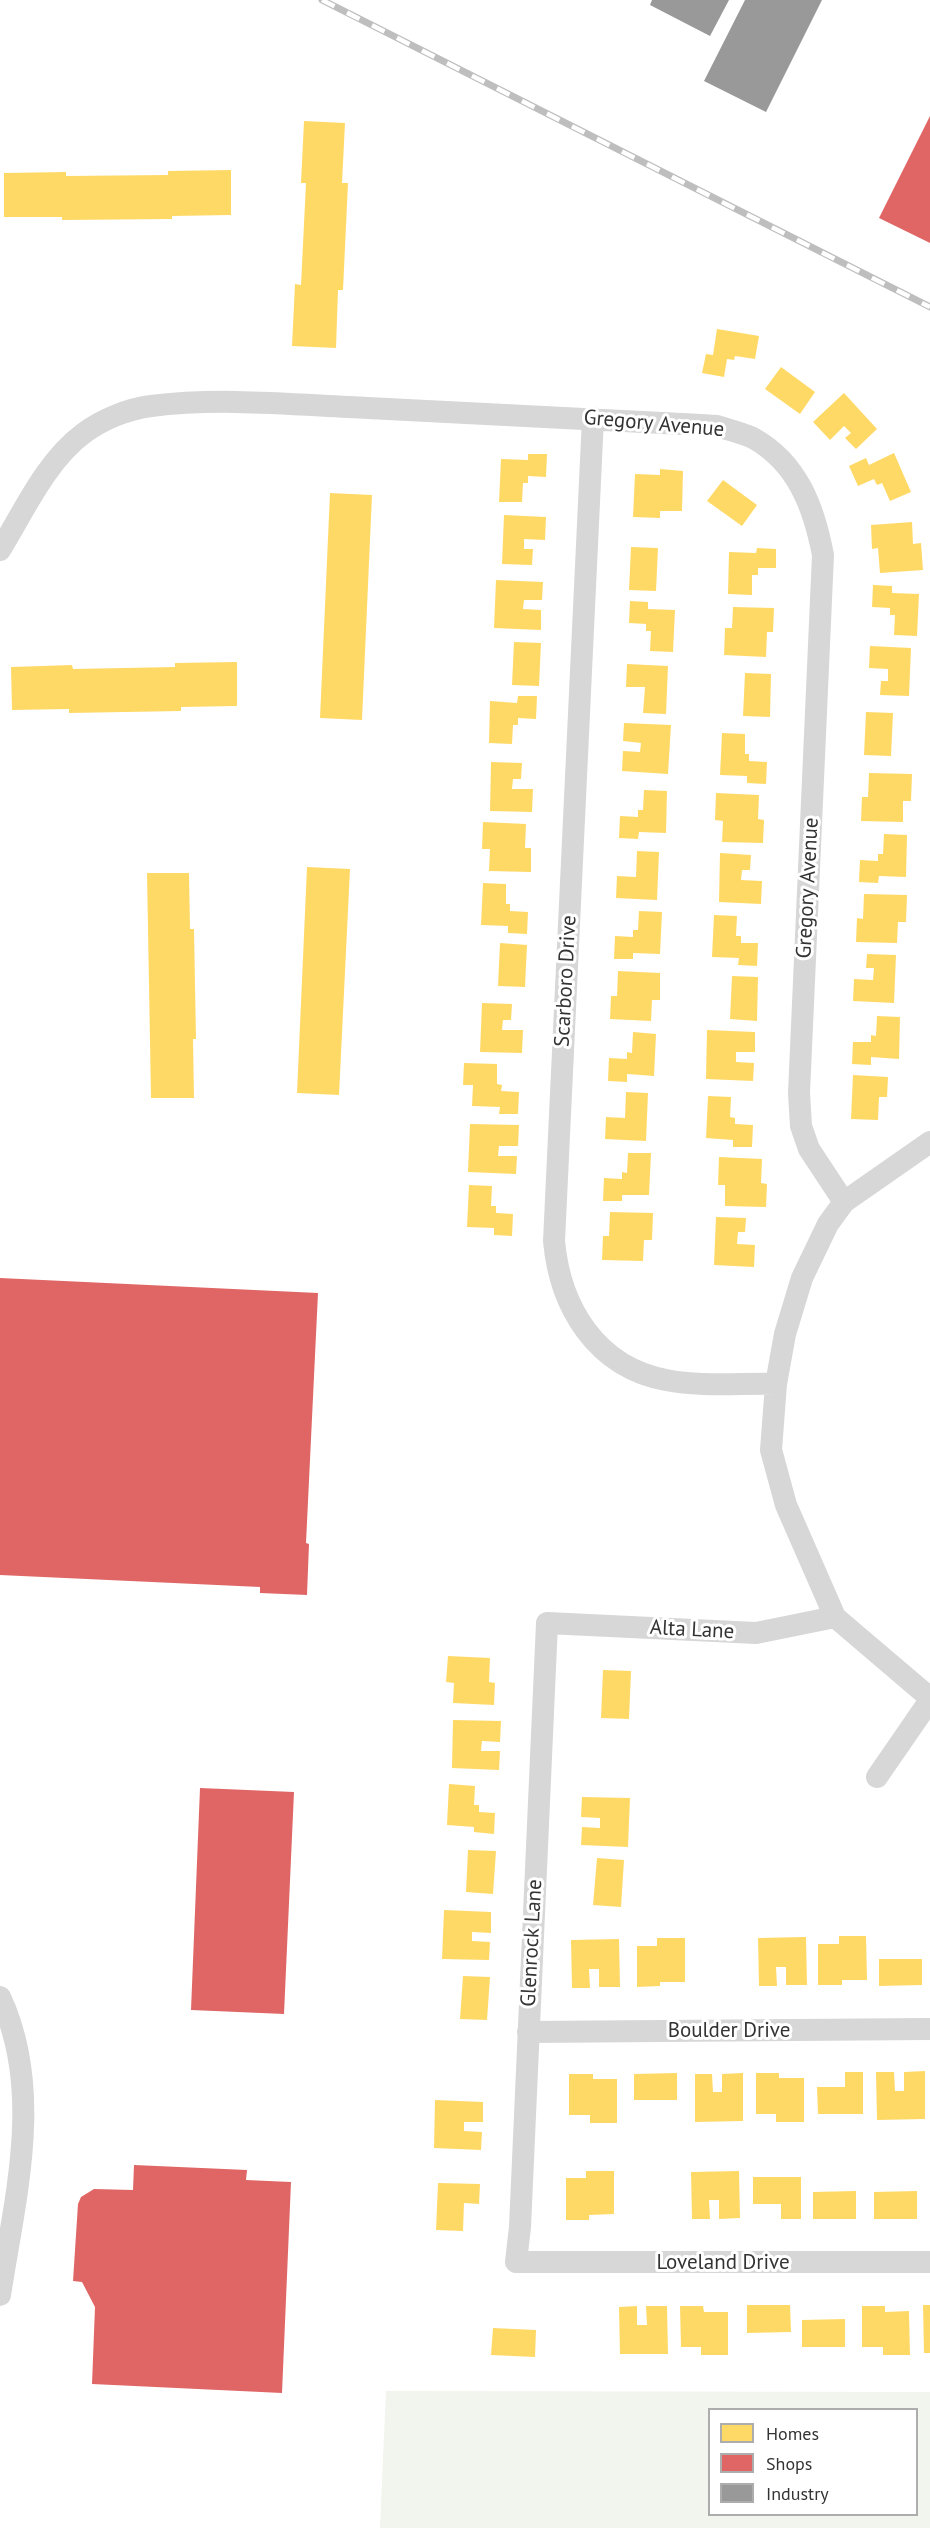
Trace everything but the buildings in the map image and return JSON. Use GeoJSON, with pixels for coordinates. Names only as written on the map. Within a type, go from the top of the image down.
{"type":"FeatureCollection","features":[{"type":"Feature","properties":{"kind":"street","name":"Gregory Avenue"},"geometry":{"type":"LineString","coordinates":[[0,550],[52,466],[84,433],[103,422],[138,409],[175,404],[235,403],[593,418],[717,426],[751,438],[768,448],[785,465],[808,497],[816,519],[823,555],[799,1093],[801,1126],[809,1149],[844,1202]]}},
{"type":"Feature","properties":{"kind":"street","name":"Scarboro Drive"},"geometry":{"type":"LineString","coordinates":[[593,418],[555,1229],[558,1272],[569,1304],[588,1334],[603,1350],[635,1370],[675,1382],[776,1384]]}},
{"type":"Feature","properties":{"kind":"street"},"geometry":{"type":"LineString","coordinates":[[877,1777],[930,1699],[835,1617],[786,1505],[771,1450],[776,1384],[785,1334],[802,1278],[828,1224],[844,1202],[930,1142]]}},
{"type":"Feature","properties":{"kind":"street","name":"Alta Lane"},"geometry":{"type":"LineString","coordinates":[[548,1623],[756,1633],[835,1617]]}},
{"type":"Feature","properties":{"kind":"street","name":"Glenrock Lane"},"geometry":{"type":"LineString","coordinates":[[516,2262],[520,2226],[548,1623]]}},
{"type":"Feature","properties":{"kind":"street"},"geometry":{"type":"LineString","coordinates":[[0,1996],[15,2036],[20,2060],[24,2108],[22,2150],[0,2295]]}},
{"type":"Feature","properties":{"kind":"street","name":"Boulder Drive"},"geometry":{"type":"LineString","coordinates":[[528,2032],[930,2029]]}},
{"type":"Feature","properties":{"kind":"street","name":"Loveland Drive"},"geometry":{"type":"LineString","coordinates":[[516,2262],[930,2262]]}},
{"type":"Feature","properties":{"kind":"shaded area"},"geometry":{"type":"Polygon","coordinates":[[[386,2391],[930,2392],[930,2528],[380,2528],[386,2391]]]}},
{"type":"Feature","properties":{"kind":"railway"},"geometry":{"type":"LineString","coordinates":[[322,0],[930,307]]}}]}
